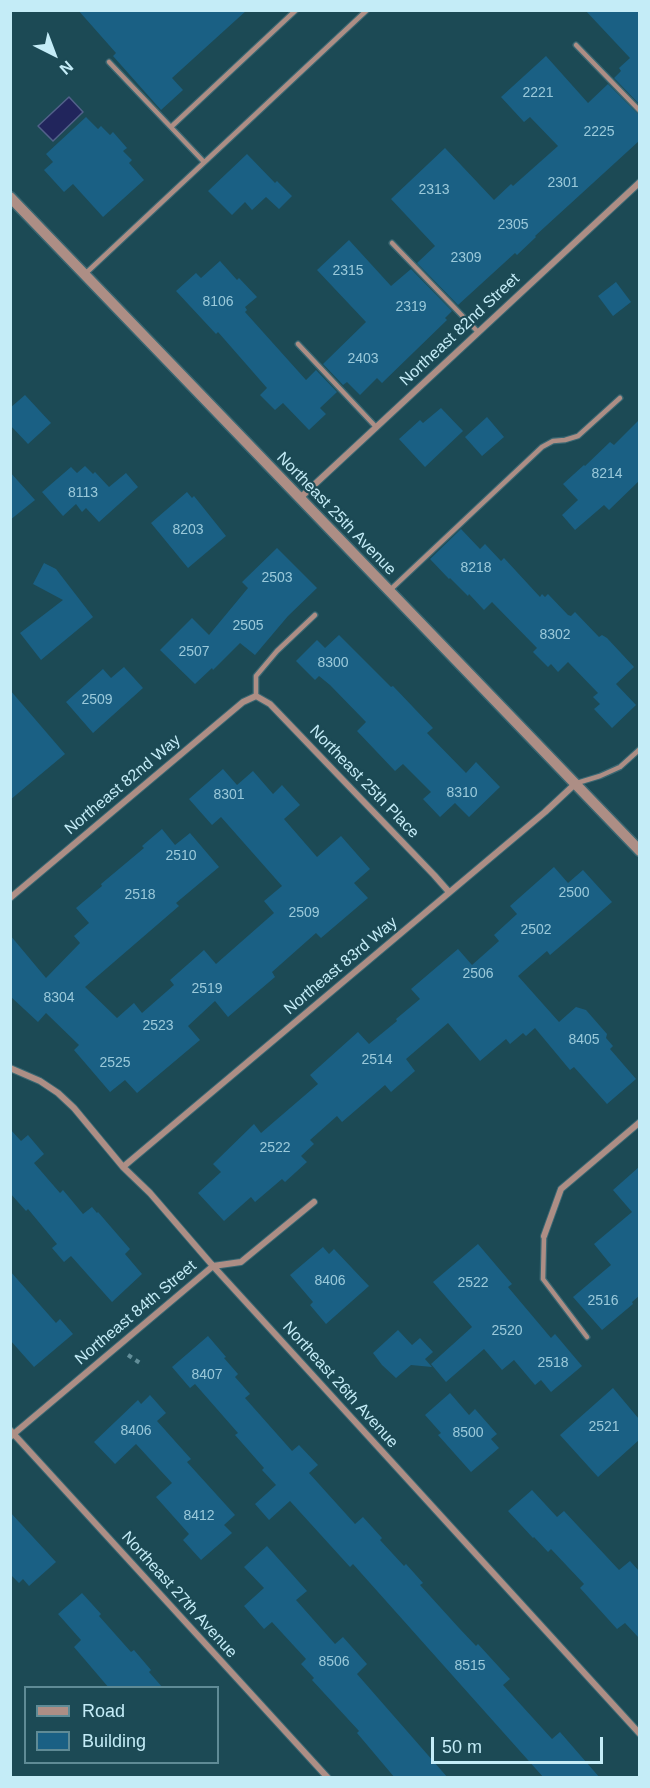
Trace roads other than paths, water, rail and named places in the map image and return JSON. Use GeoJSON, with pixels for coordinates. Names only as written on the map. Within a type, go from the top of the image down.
{"type":"FeatureCollection","features":[{"type":"Feature","properties":{"kind":"street","name":"Northeast 82nd Street"},"geometry":{"type":"LineString","coordinates":[[300,498],[639,182]]}},
{"type":"Feature","properties":{"kind":"street","name":"Northeast 25th Avenue"},"geometry":{"type":"LineString","coordinates":[[10,197],[639,851]]}},
{"type":"Feature","properties":{"kind":"street","name":"Northeast 25th Place"},"geometry":{"type":"LineString","coordinates":[[256,696],[270,704],[449,892]]}},
{"type":"Feature","properties":{"kind":"street","name":"Northeast 82nd Way"},"geometry":{"type":"LineString","coordinates":[[10,898],[243,702],[256,696]]}},
{"type":"Feature","properties":{"kind":"street","name":"Northeast 83rd Way"},"geometry":{"type":"LineString","coordinates":[[123,1167],[545,812],[575,784]]}},
{"type":"Feature","properties":{"kind":"street","name":"Northeast 26th Avenue"},"geometry":{"type":"LineString","coordinates":[[10,1068],[40,1080],[74,1108],[123,1167],[150,1193],[213,1266],[639,1734]]}},
{"type":"Feature","properties":{"kind":"street"},"geometry":{"type":"LineString","coordinates":[[544,1236],[561,1189],[639,1122]]}},
{"type":"Feature","properties":{"kind":"street","name":"Northeast 84th Street"},"geometry":{"type":"LineString","coordinates":[[12,1434],[213,1266],[241,1262],[314,1202]]}},
{"type":"Feature","properties":{"kind":"street","name":"Northeast 27th Avenue"},"geometry":{"type":"LineString","coordinates":[[12,1434],[328,1778]]}},
{"type":"Feature","properties":{"kind":"lane"},"geometry":{"type":"LineString","coordinates":[[171,126],[296,10]]}},
{"type":"Feature","properties":{"kind":"lane"},"geometry":{"type":"LineString","coordinates":[[85,274],[367,10]]}},
{"type":"Feature","properties":{"kind":"lane"},"geometry":{"type":"LineString","coordinates":[[576,45],[639,111]]}},
{"type":"Feature","properties":{"kind":"lane"},"geometry":{"type":"LineString","coordinates":[[110,62],[204,162]]}},
{"type":"Feature","properties":{"kind":"lane"},"geometry":{"type":"LineString","coordinates":[[393,243],[478,332]]}},
{"type":"Feature","properties":{"kind":"lane"},"geometry":{"type":"LineString","coordinates":[[298,344],[376,427]]}},
{"type":"Feature","properties":{"kind":"lane"},"geometry":{"type":"LineString","coordinates":[[389,591],[542,447],[552,441],[565,440],[578,435],[620,398]]}},
{"type":"Feature","properties":{"kind":"lane"},"geometry":{"type":"LineString","coordinates":[[256,696],[256,676],[277,651],[315,615]]}},
{"type":"Feature","properties":{"kind":"lane"},"geometry":{"type":"LineString","coordinates":[[575,784],[620,767],[639,749]]}},
{"type":"Feature","properties":{"kind":"lane"},"geometry":{"type":"LineString","coordinates":[[544,1236],[543,1280],[587,1337]]}}]}
